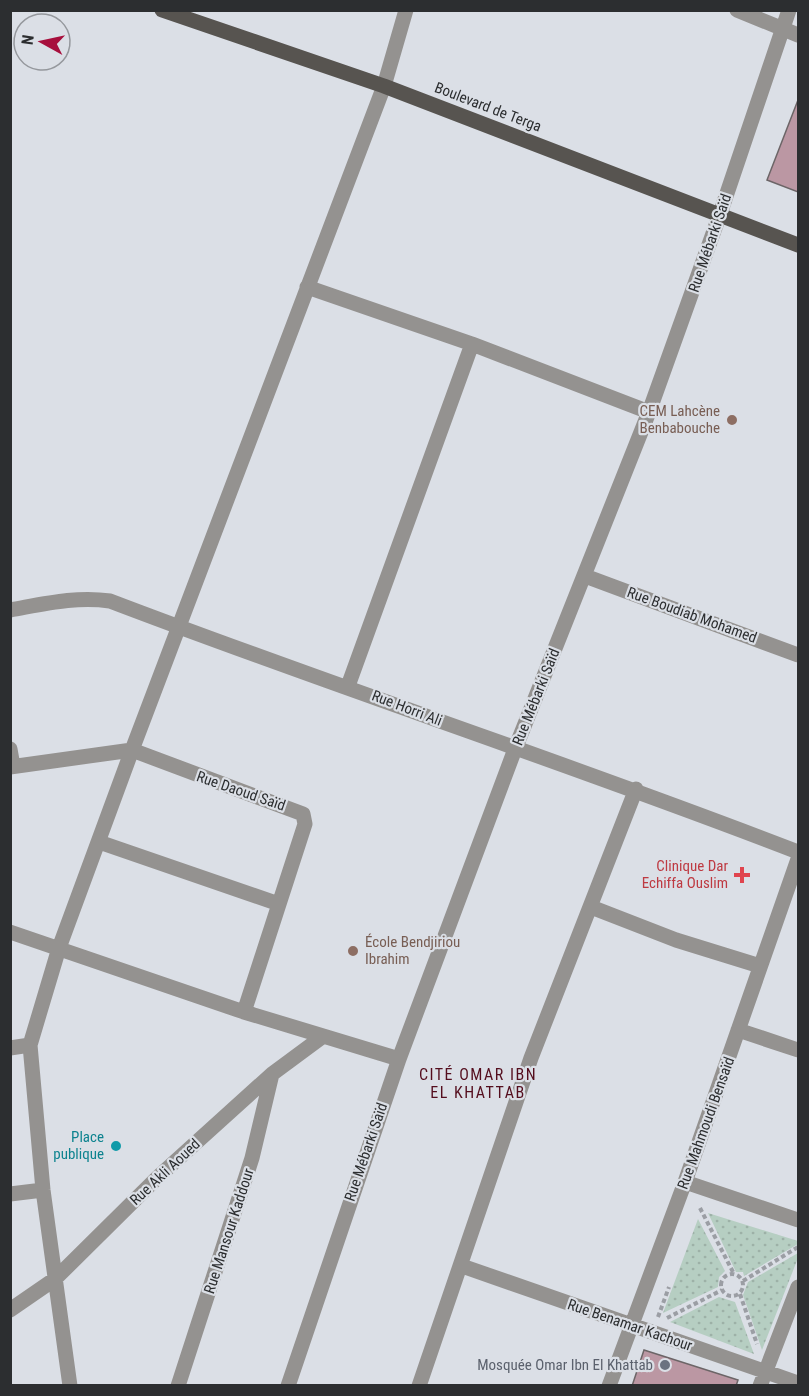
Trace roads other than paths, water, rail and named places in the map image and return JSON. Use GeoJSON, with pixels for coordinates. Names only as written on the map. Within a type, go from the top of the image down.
{"type":"FeatureCollection","features":[{"type":"Feature","properties":{"kind":"main road","name":"Boulevard de Terga"},"geometry":{"type":"LineString","coordinates":[[162,10],[384,86],[798,245]]}},
{"type":"Feature","properties":{"kind":"street"},"geometry":{"type":"LineString","coordinates":[[70,1386],[43,1190],[30,1045],[59,948],[178,627],[384,86],[406,10]]}},
{"type":"Feature","properties":{"kind":"street"},"geometry":{"type":"LineString","coordinates":[[737,10],[798,35]]}},
{"type":"Feature","properties":{"kind":"street","name":"Rue Mébarki Saïd"},"geometry":{"type":"LineString","coordinates":[[288,1386],[399,1059],[515,749],[649,412],[720,214],[781,28],[789,10]]}},
{"type":"Feature","properties":{"kind":"street"},"geometry":{"type":"LineString","coordinates":[[308,287],[472,344],[649,412]]}},
{"type":"Feature","properties":{"kind":"street"},"geometry":{"type":"LineString","coordinates":[[348,686],[472,344]]}},
{"type":"Feature","properties":{"kind":"street","name":"Rue Boudiab Mohamed"},"geometry":{"type":"LineString","coordinates":[[585,576],[798,655]]}},
{"type":"Feature","properties":{"kind":"street","name":"Rue Horri Ali"},"geometry":{"type":"LineString","coordinates":[[10,610],[68,599],[90,598],[110,601],[348,686],[515,749],[636,789],[798,852]]}},
{"type":"Feature","properties":{"kind":"street"},"geometry":{"type":"LineString","coordinates":[[10,749],[12,767]]}},
{"type":"Feature","properties":{"kind":"street","name":"Rue Daoud Saïd"},"geometry":{"type":"LineString","coordinates":[[12,767],[132,750],[303,814],[305,824],[244,1012]]}},
{"type":"Feature","properties":{"kind":"street"},"geometry":{"type":"LineString","coordinates":[[419,1386],[462,1266],[531,1058],[636,789]]}},
{"type":"Feature","properties":{"kind":"street"},"geometry":{"type":"LineString","coordinates":[[99,842],[279,904]]}},
{"type":"Feature","properties":{"kind":"street","name":"Rue Mahmoudi Bensaïd"},"geometry":{"type":"LineString","coordinates":[[609,1386],[685,1182],[798,859]]}},
{"type":"Feature","properties":{"kind":"street"},"geometry":{"type":"LineString","coordinates":[[591,907],[676,940],[760,966]]}},
{"type":"Feature","properties":{"kind":"street"},"geometry":{"type":"LineString","coordinates":[[10,932],[244,1012],[399,1059]]}},
{"type":"Feature","properties":{"kind":"street"},"geometry":{"type":"LineString","coordinates":[[738,1030],[798,1050]]}},
{"type":"Feature","properties":{"kind":"street","name":"Rue Akli Aoued"},"geometry":{"type":"LineString","coordinates":[[10,1310],[55,1279],[158,1177],[272,1074],[322,1037]]}},
{"type":"Feature","properties":{"kind":"street"},"geometry":{"type":"LineString","coordinates":[[10,1048],[30,1045]]}},
{"type":"Feature","properties":{"kind":"street","name":"Rue Mansour Kaddour"},"geometry":{"type":"LineString","coordinates":[[178,1386],[252,1158],[272,1074]]}},
{"type":"Feature","properties":{"kind":"street"},"geometry":{"type":"LineString","coordinates":[[685,1182],[798,1220]]}},
{"type":"Feature","properties":{"kind":"street"},"geometry":{"type":"LineString","coordinates":[[10,1194],[43,1190]]}},
{"type":"Feature","properties":{"kind":"street","name":"Rue Benamar Kachour"},"geometry":{"type":"LineString","coordinates":[[462,1266],[631,1325],[763,1379],[798,1383]]}},
{"type":"Feature","properties":{"kind":"street"},"geometry":{"type":"LineString","coordinates":[[763,1379],[798,1287]]}},
{"type":"Feature","properties":{"kind":"place","name":"CEM Lahcène Benbabouche"},"geometry":{"type":"Point","coordinates":[732,420]}},
{"type":"Feature","properties":{"kind":"place","name":"Clinique Dar Echiffa Ouslim"},"geometry":{"type":"Point","coordinates":[742,875]}},
{"type":"Feature","properties":{"kind":"place","name":"École Bendjiriou Ibrahim"},"geometry":{"type":"Point","coordinates":[353,951]}},
{"type":"Feature","properties":{"kind":"place","name":"Place publique"},"geometry":{"type":"Point","coordinates":[116,1146]}},
{"type":"Feature","properties":{"kind":"place","name":"Mosquée Omar Ibn El Khattab"},"geometry":{"type":"Point","coordinates":[665,1365]}},
{"type":"Feature","properties":{"kind":"district","name":"CITÉ OMAR IBN EL KHATTAB"},"geometry":{"type":"Point","coordinates":[478,1083]}}]}
